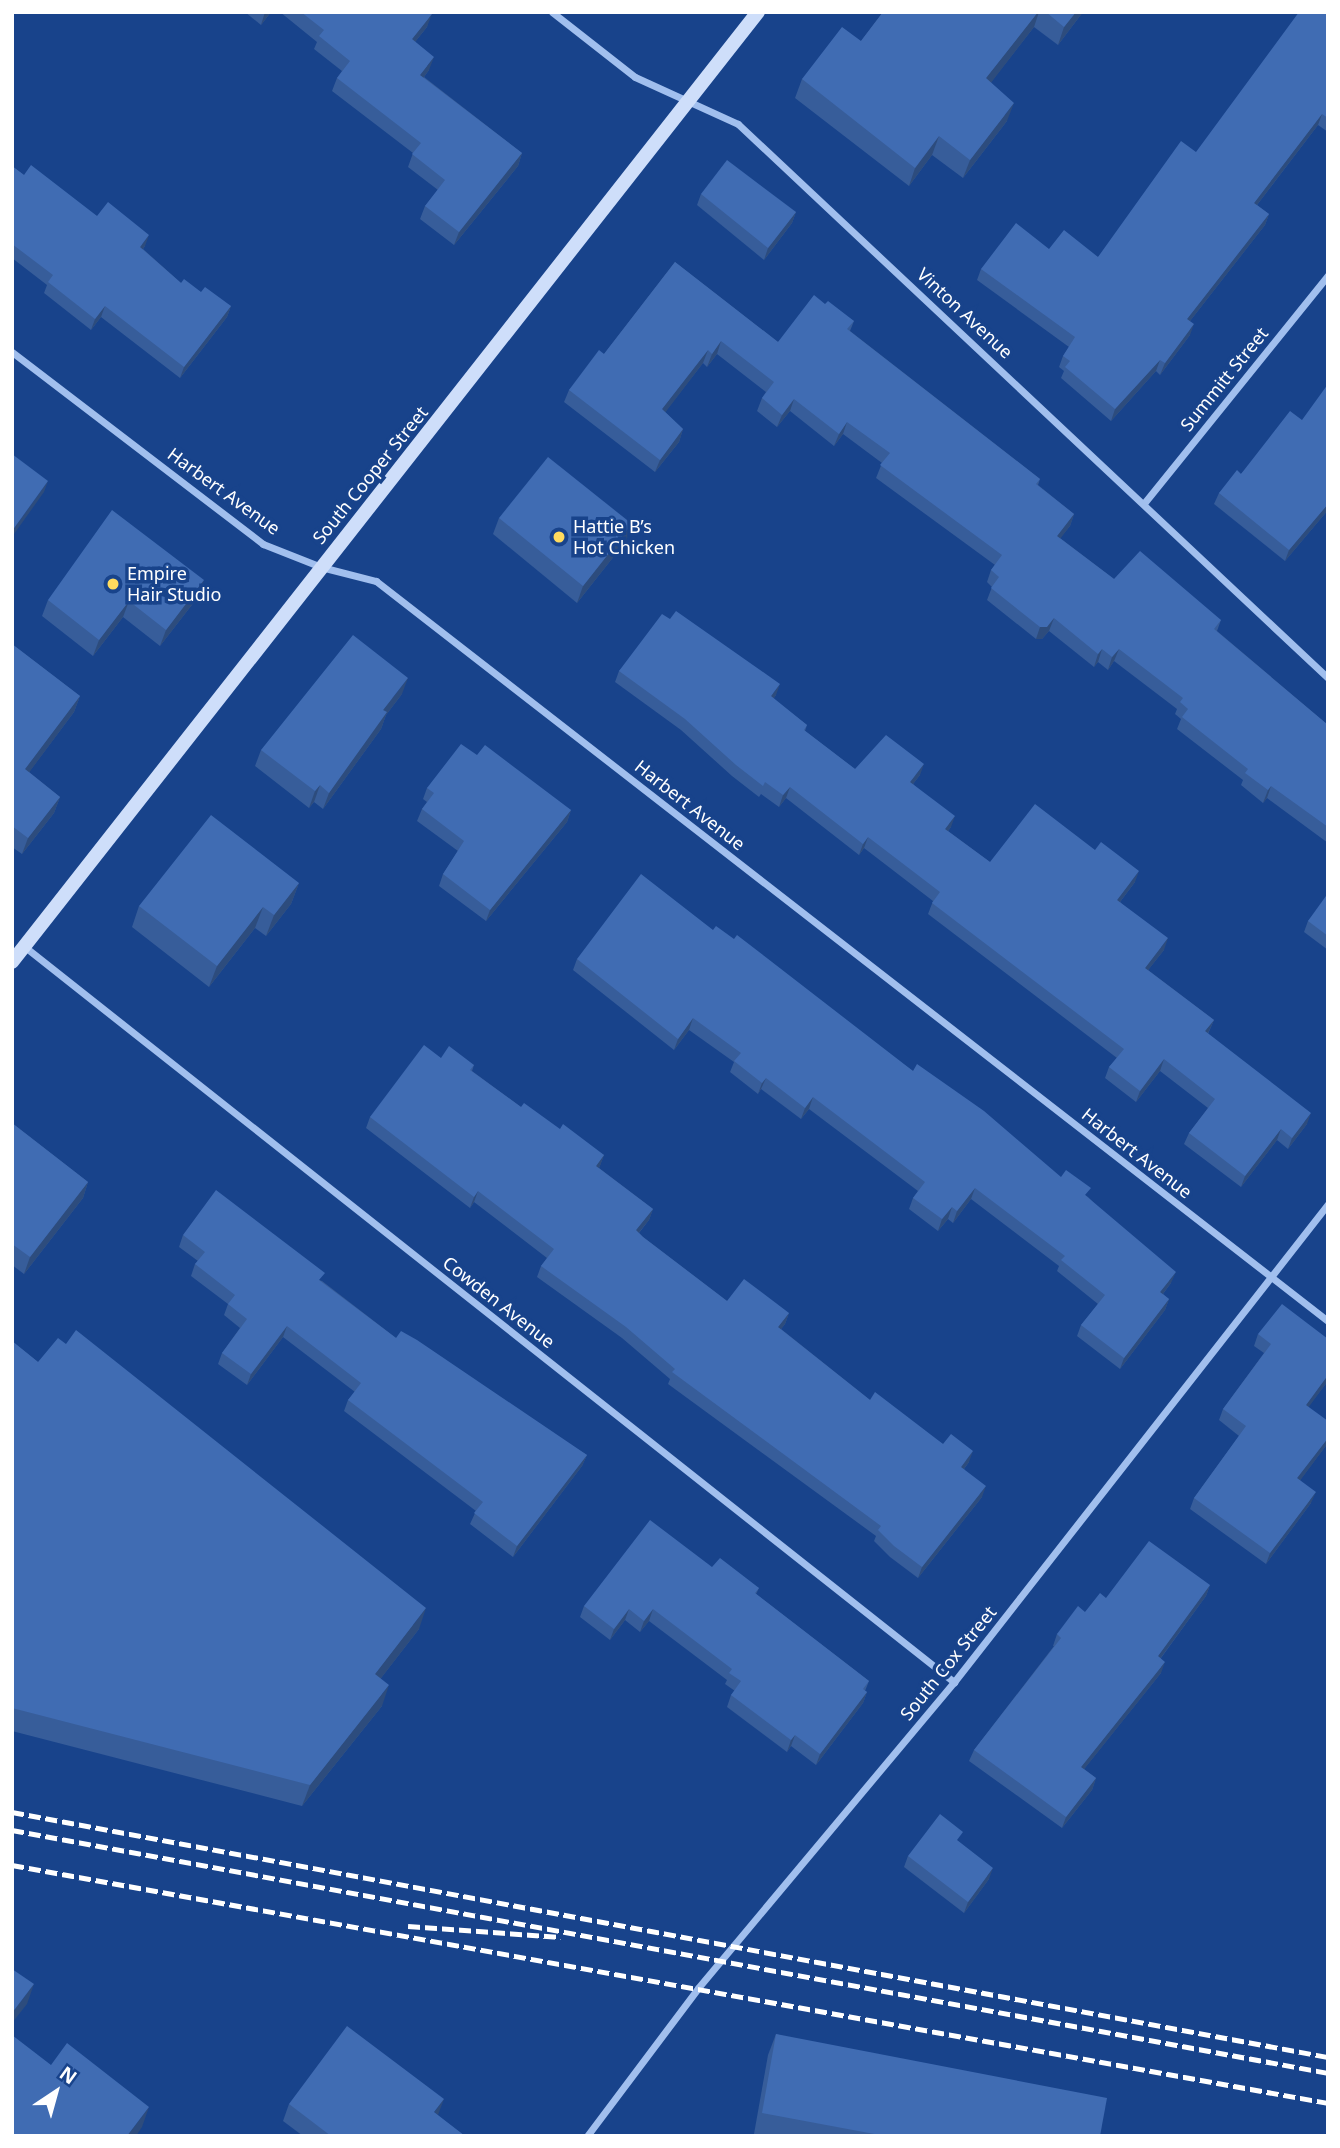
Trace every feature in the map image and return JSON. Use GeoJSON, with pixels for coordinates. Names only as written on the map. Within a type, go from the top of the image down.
{"type":"FeatureCollection","features":[{"type":"Feature","properties":{"kind":"main road","name":"South Cooper Street"},"geometry":{"type":"LineString","coordinates":[[12,962],[758,12]]}},
{"type":"Feature","properties":{"kind":"street","name":"Vinton Avenue"},"geometry":{"type":"LineString","coordinates":[[552,12],[635,76],[738,124],[1145,502],[1328,678]]}},
{"type":"Feature","properties":{"kind":"street","name":"Summitt Street"},"geometry":{"type":"LineString","coordinates":[[1145,502],[1328,275]]}},
{"type":"Feature","properties":{"kind":"street","name":"Harbert Avenue"},"geometry":{"type":"LineString","coordinates":[[12,352],[263,544],[321,567],[376,581],[1328,1321]]}},
{"type":"Feature","properties":{"kind":"street","name":"Cowden Avenue"},"geometry":{"type":"LineString","coordinates":[[25,947],[954,1682]]}},
{"type":"Feature","properties":{"kind":"street","name":"South Cox Street"},"geometry":{"type":"LineString","coordinates":[[587,2136],[698,1988],[954,1682],[1328,1204]]}},
{"type":"Feature","properties":{"kind":"building"},"geometry":{"type":"Polygon","coordinates":[[[301,12],[432,14],[412,39],[434,57],[420,75],[522,153],[459,232],[425,206],[445,180],[412,154],[421,143],[337,78],[350,61],[319,36],[324,30],[301,12]]]}},
{"type":"Feature","properties":{"kind":"building"},"geometry":{"type":"Polygon","coordinates":[[[883,12],[1038,12],[986,78],[1014,103],[970,160],[939,136],[915,168],[802,79],[842,27],[861,41],[883,12]]]}},
{"type":"Feature","properties":{"kind":"building"},"geometry":{"type":"Polygon","coordinates":[[[1046,12],[1076,12],[1064,27],[1046,12]]]}},
{"type":"Feature","properties":{"kind":"building"},"geometry":{"type":"Polygon","coordinates":[[[1299,12],[1328,12],[1328,118],[1322,114],[1254,203],[1269,214],[1187,319],[1194,324],[1165,363],[1160,360],[1115,409],[1065,367],[1070,361],[1063,356],[1075,337],[981,269],[1016,223],[1049,249],[1064,230],[1098,257],[1181,141],[1196,152],[1299,12]]]}},
{"type":"Feature","properties":{"kind":"building"},"geometry":{"type":"Polygon","coordinates":[[[727,160],[796,212],[768,248],[701,194],[727,160]]]}},
{"type":"Feature","properties":{"kind":"building"},"geometry":{"type":"Polygon","coordinates":[[[31,165],[97,216],[108,202],[149,235],[140,247],[181,283],[184,279],[201,292],[205,287],[231,306],[184,367],[105,306],[95,319],[48,282],[53,275],[12,244],[12,166],[24,175],[31,165]]]}},
{"type":"Feature","properties":{"kind":"building"},"geometry":{"type":"Polygon","coordinates":[[[675,262],[778,342],[814,295],[825,304],[828,301],[854,321],[847,329],[1040,479],[1036,484],[1074,514],[1057,536],[1114,579],[1140,551],[1221,620],[1214,629],[1328,725],[1328,827],[1271,786],[1268,790],[1245,773],[1248,769],[1182,717],[1188,709],[1180,702],[1183,698],[1119,649],[1112,657],[1102,649],[1098,654],[1054,618],[1047,627],[1040,627],[991,588],[999,577],[991,570],[1002,555],[880,465],[890,453],[847,422],[839,434],[794,399],[782,415],[762,398],[774,382],[721,341],[712,354],[708,350],[662,409],[683,429],[660,460],[569,390],[599,350],[604,354],[675,262]]]}},
{"type":"Feature","properties":{"kind":"building"},"geometry":{"type":"Polygon","coordinates":[[[1328,384],[1328,504],[1289,550],[1219,493],[1237,470],[1241,474],[1290,411],[1302,420],[1328,384]]]}},
{"type":"Feature","properties":{"kind":"building"},"geometry":{"type":"Polygon","coordinates":[[[12,454],[48,481],[12,531],[12,454]]]}},
{"type":"Feature","properties":{"kind":"building","name":"Hattie B’s Hot Chicken"},"geometry":{"type":"Polygon","coordinates":[[[548,457],[632,524],[583,586],[499,518],[548,457]]]}},
{"type":"Feature","properties":{"kind":"building"},"geometry":{"type":"Polygon","coordinates":[[[112,510],[204,580],[166,630],[129,601],[99,640],[48,600],[112,510]]]}},
{"type":"Feature","properties":{"kind":"building"},"geometry":{"type":"Polygon","coordinates":[[[676,611],[780,684],[771,696],[807,725],[804,730],[855,769],[886,735],[924,764],[910,782],[955,816],[945,829],[990,862],[1035,804],[1095,850],[1101,842],[1139,871],[1117,900],[1168,938],[1145,968],[1214,1020],[1205,1031],[1311,1113],[1292,1138],[1281,1129],[1245,1176],[1189,1133],[1215,1099],[1164,1059],[1140,1091],[1109,1067],[1124,1049],[932,903],[940,892],[868,837],[863,844],[790,787],[783,795],[765,782],[763,786],[685,719],[619,671],[662,614],[670,619],[676,611]]]}},
{"type":"Feature","properties":{"kind":"building"},"geometry":{"type":"Polygon","coordinates":[[[353,635],[408,678],[383,710],[387,712],[329,793],[320,785],[315,791],[261,750],[353,635]]]}},
{"type":"Feature","properties":{"kind":"building"},"geometry":{"type":"Polygon","coordinates":[[[12,644],[80,696],[25,769],[60,797],[28,838],[12,826],[12,644]]]}},
{"type":"Feature","properties":{"kind":"building"},"geometry":{"type":"Polygon","coordinates":[[[461,744],[477,755],[485,745],[571,810],[490,910],[443,874],[464,841],[422,809],[434,793],[427,788],[461,744]]]}},
{"type":"Feature","properties":{"kind":"building"},"geometry":{"type":"Polygon","coordinates":[[[211,815],[299,883],[274,915],[263,907],[217,966],[139,906],[211,815]]]}},
{"type":"Feature","properties":{"kind":"building"},"geometry":{"type":"Polygon","coordinates":[[[641,874],[713,930],[716,926],[734,939],[737,935],[913,1071],[917,1064],[984,1111],[1061,1177],[1066,1170],[1091,1188],[1085,1195],[1176,1272],[1160,1292],[1169,1299],[1124,1358],[1081,1325],[1105,1295],[1061,1260],[1065,1256],[975,1188],[957,1211],[952,1207],[942,1219],[913,1198],[925,1182],[813,1097],[805,1108],[766,1078],[762,1083],[734,1061],[741,1053],[693,1018],[678,1039],[577,959],[641,874]]]}},
{"type":"Feature","properties":{"kind":"building"},"geometry":{"type":"Polygon","coordinates":[[[1326,896],[1328,897],[1328,936],[1308,921],[1326,896]]]}},
{"type":"Feature","properties":{"kind":"building"},"geometry":{"type":"Polygon","coordinates":[[[424,1045],[441,1058],[449,1046],[474,1065],[470,1070],[521,1107],[524,1103],[560,1129],[563,1124],[604,1155],[596,1166],[653,1209],[636,1230],[727,1301],[744,1279],[789,1313],[778,1327],[870,1400],[875,1392],[943,1444],[951,1434],[973,1451],[961,1467],[986,1486],[922,1567],[878,1530],[881,1526],[672,1372],[675,1369],[626,1327],[541,1266],[554,1249],[478,1191],[474,1197],[370,1117],[424,1045]]]}},
{"type":"Feature","properties":{"kind":"building"},"geometry":{"type":"Polygon","coordinates":[[[12,1123],[88,1182],[30,1257],[12,1244],[12,1123]]]}},
{"type":"Feature","properties":{"kind":"building"},"geometry":{"type":"Polygon","coordinates":[[[216,1190],[325,1273],[319,1280],[396,1338],[401,1331],[417,1340],[587,1455],[517,1546],[474,1513],[483,1502],[348,1400],[361,1383],[287,1326],[251,1374],[222,1353],[247,1319],[228,1304],[235,1295],[195,1264],[205,1252],[183,1235],[216,1190]]]}},
{"type":"Feature","properties":{"kind":"building"},"geometry":{"type":"Polygon","coordinates":[[[1282,1304],[1328,1339],[1328,1375],[1306,1405],[1328,1421],[1328,1438],[1297,1478],[1316,1492],[1270,1553],[1194,1498],[1246,1426],[1223,1409],[1271,1344],[1258,1334],[1282,1304]]]}},
{"type":"Feature","properties":{"kind":"building"},"geometry":{"type":"Polygon","coordinates":[[[76,1330],[426,1608],[375,1674],[389,1685],[310,1785],[12,1708],[12,1341],[38,1362],[58,1338],[66,1344],[76,1330]]]}},
{"type":"Feature","properties":{"kind":"building"},"geometry":{"type":"Polygon","coordinates":[[[650,1520],[712,1567],[720,1558],[759,1588],[755,1593],[869,1681],[863,1689],[867,1692],[820,1754],[795,1735],[791,1740],[731,1695],[741,1681],[729,1673],[732,1669],[653,1609],[644,1621],[629,1609],[614,1629],[584,1606],[650,1520]]]}},
{"type":"Feature","properties":{"kind":"building"},"geometry":{"type":"Polygon","coordinates":[[[1149,1541],[1210,1585],[1158,1656],[1165,1662],[1081,1767],[1096,1778],[1066,1817],[974,1750],[1061,1638],[1057,1634],[1078,1606],[1085,1612],[1100,1593],[1106,1598],[1149,1541]]]}},
{"type":"Feature","properties":{"kind":"building"},"geometry":{"type":"Polygon","coordinates":[[[940,1814],[963,1832],[957,1840],[993,1868],[968,1902],[908,1856],[940,1814]]]}},
{"type":"Feature","properties":{"kind":"building"},"geometry":{"type":"Polygon","coordinates":[[[12,1969],[34,1984],[12,2013],[12,1969]]]}},
{"type":"Feature","properties":{"kind":"building"},"geometry":{"type":"Polygon","coordinates":[[[347,2026],[444,2099],[434,2112],[465,2136],[331,2136],[289,2104],[347,2026]]]}},
{"type":"Feature","properties":{"kind":"building"},"geometry":{"type":"Polygon","coordinates":[[[776,2034],[1107,2098],[1100,2136],[885,2136],[762,2113],[776,2034]]]}},
{"type":"Feature","properties":{"kind":"building"},"geometry":{"type":"Polygon","coordinates":[[[12,2035],[51,2065],[67,2043],[149,2107],[127,2136],[12,2136],[12,2035]]]}},
{"type":"Feature","properties":{"kind":"railway"},"geometry":{"type":"LineString","coordinates":[[12,1812],[1328,2057]]}},
{"type":"Feature","properties":{"kind":"railway"},"geometry":{"type":"LineString","coordinates":[[12,1830],[1328,2073]]}},
{"type":"Feature","properties":{"kind":"railway"},"geometry":{"type":"LineString","coordinates":[[12,1865],[1328,2103]]}},
{"type":"Feature","properties":{"kind":"railway"},"geometry":{"type":"LineString","coordinates":[[408,1926],[561,1937]]}},
{"type":"Feature","properties":{"kind":"place","name":"Hattie B’s Hot Chicken"},"geometry":{"type":"Point","coordinates":[559,537]}},
{"type":"Feature","properties":{"kind":"place","name":"Empire Hair Studio"},"geometry":{"type":"Point","coordinates":[113,584]}}]}
